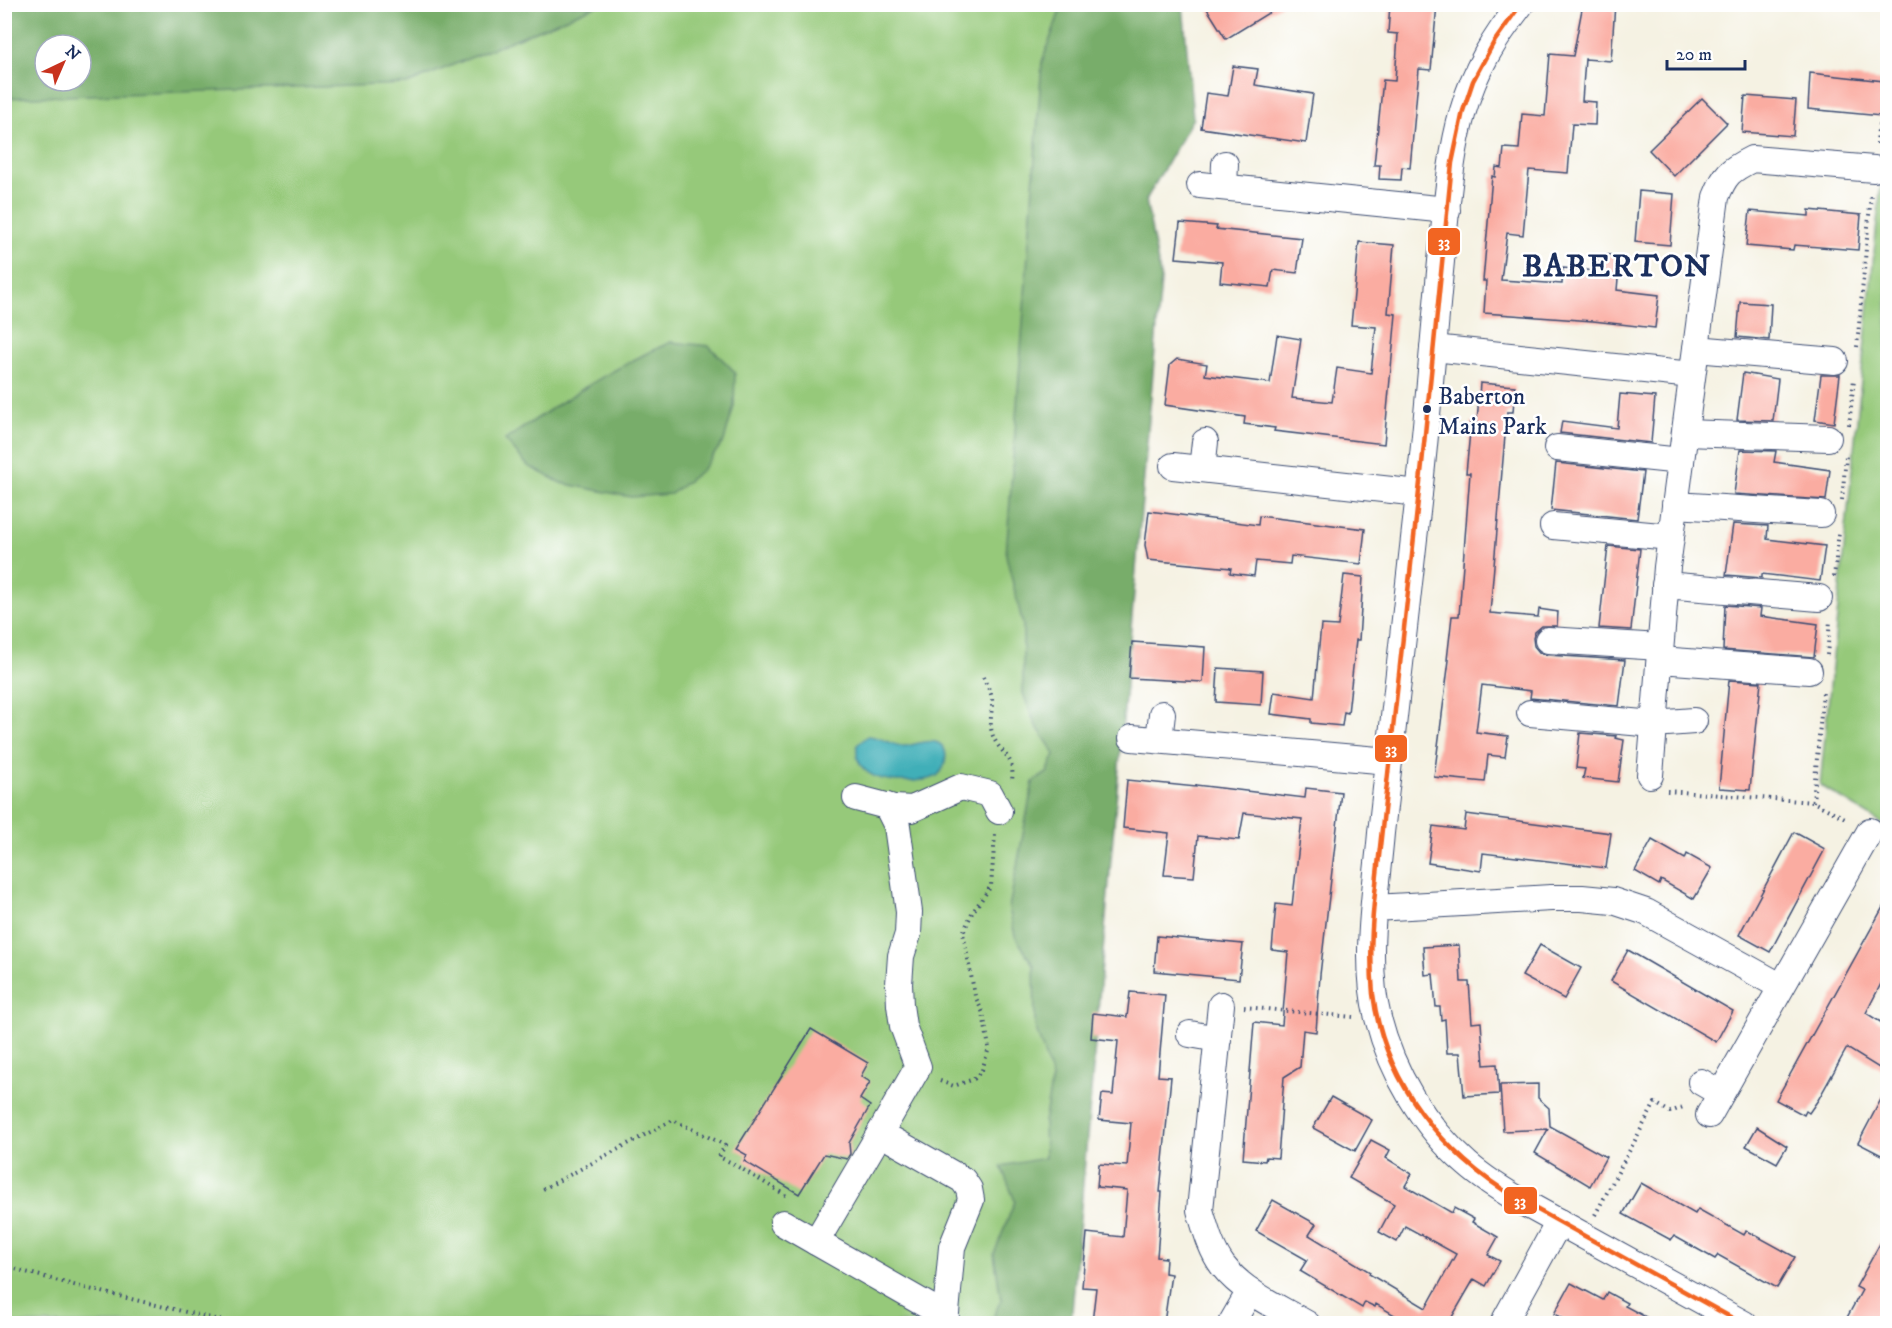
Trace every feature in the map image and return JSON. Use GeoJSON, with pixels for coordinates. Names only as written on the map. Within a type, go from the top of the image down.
{"type":"FeatureCollection","features":[{"type":"Feature","properties":{"kind":"street"},"geometry":{"type":"LineString","coordinates":[[1520,5],[1486,52],[1470,91],[1456,139],[1374,908],[1372,989],[1378,1019],[1407,1090],[1431,1126],[1466,1163],[1496,1186],[1744,1323]]}},
{"type":"Feature","properties":{"kind":"street"},"geometry":{"type":"LineString","coordinates":[[1650,775],[1665,585],[1716,197],[1725,176],[1737,166],[1752,159],[1874,169]]}},
{"type":"Feature","properties":{"kind":"street"},"geometry":{"type":"LineString","coordinates":[[1216,179],[1447,210]]}},
{"type":"Feature","properties":{"kind":"street"},"geometry":{"type":"LineString","coordinates":[[1433,348],[1692,375]]}},
{"type":"Feature","properties":{"kind":"street"},"geometry":{"type":"LineString","coordinates":[[1696,349],[1835,361]]}},
{"type":"Feature","properties":{"kind":"street"},"geometry":{"type":"LineString","coordinates":[[1685,433],[1828,438]]}},
{"type":"Feature","properties":{"kind":"street"},"geometry":{"type":"LineString","coordinates":[[1202,469],[1205,442]]}},
{"type":"Feature","properties":{"kind":"street"},"geometry":{"type":"LineString","coordinates":[[1557,448],[1681,461]]}},
{"type":"Feature","properties":{"kind":"street"},"geometry":{"type":"LineString","coordinates":[[1173,466],[1419,493]]}},
{"type":"Feature","properties":{"kind":"street"},"geometry":{"type":"LineString","coordinates":[[1675,505],[1821,514]]}},
{"type":"Feature","properties":{"kind":"street"},"geometry":{"type":"LineString","coordinates":[[1553,526],[1671,537]]}},
{"type":"Feature","properties":{"kind":"street"},"geometry":{"type":"LineString","coordinates":[[1665,585],[1820,598]]}},
{"type":"Feature","properties":{"kind":"street"},"geometry":{"type":"LineString","coordinates":[[1548,640],[1809,671]]}},
{"type":"Feature","properties":{"kind":"street"},"geometry":{"type":"LineString","coordinates":[[1159,740],[1162,714]]}},
{"type":"Feature","properties":{"kind":"street"},"geometry":{"type":"LineString","coordinates":[[1530,714],[1654,724],[1694,721]]}},
{"type":"Feature","properties":{"kind":"street"},"geometry":{"type":"LineString","coordinates":[[1132,738],[1389,761]]}},
{"type":"Feature","properties":{"kind":"street"},"geometry":{"type":"LineString","coordinates":[[856,798],[899,814],[961,787],[990,794],[999,810]]}},
{"type":"Feature","properties":{"kind":"street"},"geometry":{"type":"LineString","coordinates":[[816,1242],[918,1067],[903,1026],[900,1005],[901,956],[908,934],[909,912],[899,814]]}},
{"type":"Feature","properties":{"kind":"street"},"geometry":{"type":"LineString","coordinates":[[1710,1096],[1780,986],[1870,831]]}},
{"type":"Feature","properties":{"kind":"street"},"geometry":{"type":"LineString","coordinates":[[1374,908],[1551,898],[1613,901],[1646,912],[1780,986]]}},
{"type":"Feature","properties":{"kind":"street"},"geometry":{"type":"LineString","coordinates":[[1221,1005],[1200,1210],[1209,1239],[1223,1266],[1250,1291],[1307,1323]]}},
{"type":"Feature","properties":{"kind":"street"},"geometry":{"type":"LineString","coordinates":[[1190,1034],[1218,1038]]}},
{"type":"Feature","properties":{"kind":"street"},"geometry":{"type":"LineString","coordinates":[[880,1133],[963,1180],[969,1189],[971,1200],[952,1247],[945,1323]]}},
{"type":"Feature","properties":{"kind":"street"},"geometry":{"type":"LineString","coordinates":[[1503,1323],[1559,1222]]}},
{"type":"Feature","properties":{"kind":"street"},"geometry":{"type":"LineString","coordinates":[[783,1223],[930,1307],[945,1323]]}},
{"type":"Feature","properties":{"kind":"street"},"geometry":{"type":"LineString","coordinates":[[1231,1323],[1250,1291]]}},
{"type":"Feature","properties":{"kind":"path"},"geometry":{"type":"LineString","coordinates":[[918,1067],[954,1086],[974,1079],[982,1070],[989,1047],[983,1013],[975,996],[963,933],[972,913],[991,886],[993,843],[999,810],[1010,795],[1014,769],[1010,759],[993,736],[990,716],[992,698],[983,676]]}},
{"type":"Feature","properties":{"kind":"path"},"geometry":{"type":"LineString","coordinates":[[1650,775],[1663,791],[1813,802],[1870,831]]}},
{"type":"Feature","properties":{"kind":"path"},"geometry":{"type":"LineString","coordinates":[[1221,1005],[1378,1019]]}},
{"type":"Feature","properties":{"kind":"path"},"geometry":{"type":"LineString","coordinates":[[1583,1235],[1655,1103],[1670,1112],[1710,1096]]}},
{"type":"Feature","properties":{"kind":"path"},"geometry":{"type":"LineString","coordinates":[[543,1189],[673,1120],[725,1145],[719,1157],[794,1201],[783,1223]]}},
{"type":"Feature","properties":{"kind":"path"},"geometry":{"type":"LineString","coordinates":[[4,1266],[81,1287],[236,1323]]}},
{"type":"Feature","properties":{"kind":"green space"},"geometry":{"type":"Polygon","coordinates":[[[4,5],[598,5],[407,84],[5,98],[4,5]]]}},
{"type":"Feature","properties":{"kind":"green space"},"geometry":{"type":"Polygon","coordinates":[[[5,5],[1162,5],[1057,1323],[5,1324],[5,5]]]}},
{"type":"Feature","properties":{"kind":"green space"},"geometry":{"type":"Polygon","coordinates":[[[1062,5],[1183,5],[1193,118],[1146,200],[1161,280],[1071,1323],[990,1324],[1001,1300],[994,1254],[1015,1201],[1001,1166],[1045,1158],[1044,1122],[1052,1078],[1035,1026],[1034,966],[1015,936],[1009,908],[1033,782],[1047,773],[1055,754],[1035,724],[1023,693],[1023,625],[1006,555],[1042,62],[1062,5]]]}},
{"type":"Feature","properties":{"kind":"green space"},"geometry":{"type":"Polygon","coordinates":[[[1887,124],[1887,827],[1820,785],[1887,124]]]}},
{"type":"Feature","properties":{"kind":"green space"},"geometry":{"type":"Polygon","coordinates":[[[671,342],[709,346],[735,372],[734,406],[724,441],[702,470],[671,494],[631,497],[561,483],[528,466],[505,440],[606,375],[671,342]]]}},
{"type":"Feature","properties":{"kind":"water"},"geometry":{"type":"Polygon","coordinates":[[[868,736],[903,746],[927,741],[935,742],[940,744],[945,752],[945,762],[937,776],[932,778],[914,781],[882,779],[867,772],[857,756],[857,745],[868,736]]]}},
{"type":"Feature","properties":{"kind":"building"},"geometry":{"type":"Polygon","coordinates":[[[1204,4],[1283,4],[1226,39],[1204,4]]]}},
{"type":"Feature","properties":{"kind":"building"},"geometry":{"type":"Polygon","coordinates":[[[1390,4],[1437,4],[1431,70],[1419,69],[1410,168],[1402,167],[1401,180],[1379,179],[1380,165],[1374,165],[1383,80],[1395,81],[1398,34],[1388,33],[1390,4]]]}},
{"type":"Feature","properties":{"kind":"building"},"geometry":{"type":"Polygon","coordinates":[[[1583,4],[1615,4],[1611,61],[1585,59],[1582,101],[1596,102],[1595,125],[1572,124],[1568,173],[1529,170],[1523,235],[1507,233],[1501,280],[1562,284],[1563,268],[1597,271],[1599,254],[1620,256],[1617,290],[1659,295],[1655,328],[1484,313],[1486,281],[1483,281],[1492,176],[1495,177],[1496,167],[1502,168],[1504,148],[1519,149],[1522,114],[1545,116],[1550,54],[1573,56],[1583,4]]]}},
{"type":"Feature","properties":{"kind":"building"},"geometry":{"type":"Polygon","coordinates":[[[1233,66],[1258,69],[1255,85],[1313,94],[1306,143],[1201,128],[1206,93],[1228,96],[1233,66]]]}},
{"type":"Feature","properties":{"kind":"building"},"geometry":{"type":"Polygon","coordinates":[[[1810,73],[1884,81],[1881,116],[1808,109],[1810,73]]]}},
{"type":"Feature","properties":{"kind":"building"},"geometry":{"type":"Polygon","coordinates":[[[1745,96],[1796,100],[1793,136],[1742,132],[1745,96]]]}},
{"type":"Feature","properties":{"kind":"building"},"geometry":{"type":"Polygon","coordinates":[[[1702,98],[1727,123],[1674,176],[1649,150],[1702,98]]]}},
{"type":"Feature","properties":{"kind":"building"},"geometry":{"type":"Polygon","coordinates":[[[1639,191],[1674,194],[1670,245],[1635,242],[1639,191]]]}},
{"type":"Feature","properties":{"kind":"building"},"geometry":{"type":"Polygon","coordinates":[[[1809,210],[1861,215],[1858,250],[1794,245],[1793,250],[1746,246],[1750,211],[1809,216],[1809,210]]]}},
{"type":"Feature","properties":{"kind":"building"},"geometry":{"type":"Polygon","coordinates":[[[1180,223],[1302,238],[1297,273],[1273,270],[1270,287],[1220,282],[1222,262],[1176,258],[1180,223]]]}},
{"type":"Feature","properties":{"kind":"building"},"geometry":{"type":"Polygon","coordinates":[[[1359,242],[1394,245],[1388,313],[1396,314],[1384,444],[1274,431],[1275,428],[1244,424],[1245,417],[1165,405],[1170,365],[1177,359],[1207,364],[1205,375],[1270,383],[1277,335],[1301,339],[1292,398],[1332,402],[1337,368],[1371,373],[1376,327],[1351,325],[1359,242]]]}},
{"type":"Feature","properties":{"kind":"building"},"geometry":{"type":"Polygon","coordinates":[[[1740,302],[1771,304],[1769,340],[1737,337],[1740,302]]]}},
{"type":"Feature","properties":{"kind":"building"},"geometry":{"type":"Polygon","coordinates":[[[1743,373],[1778,379],[1773,421],[1737,420],[1743,373]]]}},
{"type":"Feature","properties":{"kind":"building"},"geometry":{"type":"Polygon","coordinates":[[[1821,375],[1840,375],[1834,423],[1815,420],[1821,375]]]}},
{"type":"Feature","properties":{"kind":"building"},"geometry":{"type":"Polygon","coordinates":[[[1480,383],[1515,386],[1513,412],[1507,412],[1490,613],[1538,617],[1539,609],[1558,612],[1557,626],[1542,626],[1535,632],[1534,646],[1539,652],[1547,655],[1625,660],[1619,706],[1530,698],[1531,691],[1482,685],[1476,732],[1508,736],[1505,757],[1488,755],[1485,782],[1434,777],[1449,660],[1447,660],[1452,616],[1459,616],[1470,473],[1466,473],[1471,422],[1477,422],[1480,383]]]}},
{"type":"Feature","properties":{"kind":"building"},"geometry":{"type":"Polygon","coordinates":[[[1620,394],[1655,397],[1651,443],[1560,433],[1562,421],[1617,428],[1620,394]]]}},
{"type":"Feature","properties":{"kind":"building"},"geometry":{"type":"Polygon","coordinates":[[[1740,450],[1776,451],[1774,462],[1830,470],[1826,500],[1734,494],[1740,450]]]}},
{"type":"Feature","properties":{"kind":"building"},"geometry":{"type":"Polygon","coordinates":[[[1556,463],[1643,472],[1637,519],[1551,510],[1556,463]]]}},
{"type":"Feature","properties":{"kind":"building"},"geometry":{"type":"Polygon","coordinates":[[[1149,511],[1258,525],[1259,516],[1365,529],[1361,564],[1291,556],[1290,564],[1256,561],[1254,576],[1230,573],[1231,568],[1148,560],[1145,545],[1149,511]]]}},
{"type":"Feature","properties":{"kind":"building"},"geometry":{"type":"Polygon","coordinates":[[[1733,524],[1768,526],[1767,539],[1825,546],[1820,581],[1762,574],[1762,578],[1726,575],[1733,524]]]}},
{"type":"Feature","properties":{"kind":"building"},"geometry":{"type":"Polygon","coordinates":[[[1608,546],[1640,549],[1631,630],[1599,628],[1608,546]]]}},
{"type":"Feature","properties":{"kind":"building"},"geometry":{"type":"Polygon","coordinates":[[[1344,575],[1363,577],[1359,640],[1356,640],[1348,713],[1344,712],[1342,726],[1311,723],[1311,719],[1271,714],[1274,692],[1314,698],[1321,625],[1338,626],[1344,575]]]}},
{"type":"Feature","properties":{"kind":"building"},"geometry":{"type":"Polygon","coordinates":[[[1725,605],[1761,608],[1760,616],[1818,624],[1814,657],[1723,650],[1725,605]]]}},
{"type":"Feature","properties":{"kind":"building"},"geometry":{"type":"Polygon","coordinates":[[[1132,642],[1205,647],[1203,682],[1129,678],[1132,642]]]}},
{"type":"Feature","properties":{"kind":"building"},"geometry":{"type":"Polygon","coordinates":[[[1218,668],[1263,671],[1261,705],[1216,702],[1218,668]]]}},
{"type":"Feature","properties":{"kind":"building"},"geometry":{"type":"Polygon","coordinates":[[[1729,680],[1761,682],[1750,790],[1719,788],[1729,680]]]}},
{"type":"Feature","properties":{"kind":"building"},"geometry":{"type":"Polygon","coordinates":[[[1580,733],[1616,736],[1615,738],[1624,740],[1618,782],[1583,778],[1585,769],[1576,768],[1580,733]]]}},
{"type":"Feature","properties":{"kind":"building"},"geometry":{"type":"Polygon","coordinates":[[[1127,780],[1196,787],[1196,785],[1305,798],[1306,788],[1341,792],[1320,975],[1316,1032],[1303,1030],[1300,1067],[1284,1077],[1278,1158],[1266,1157],[1265,1161],[1243,1159],[1254,1022],[1282,1025],[1288,952],[1272,950],[1276,904],[1292,906],[1302,819],[1244,813],[1239,840],[1198,836],[1194,877],[1164,875],[1169,833],[1123,828],[1127,780]]]}},
{"type":"Feature","properties":{"kind":"building"},"geometry":{"type":"Polygon","coordinates":[[[1466,814],[1611,833],[1606,868],[1483,853],[1481,871],[1428,863],[1433,826],[1464,830],[1466,814]]]}},
{"type":"Feature","properties":{"kind":"building"},"geometry":{"type":"Polygon","coordinates":[[[1794,832],[1825,849],[1770,952],[1739,935],[1794,832]]]}},
{"type":"Feature","properties":{"kind":"building"},"geometry":{"type":"Polygon","coordinates":[[[1652,840],[1685,859],[1687,854],[1712,868],[1694,899],[1661,880],[1659,885],[1635,871],[1652,840]]]}},
{"type":"Feature","properties":{"kind":"building"},"geometry":{"type":"Polygon","coordinates":[[[1887,900],[1887,972],[1866,1013],[1887,1026],[1887,1073],[1847,1048],[1818,1100],[1809,1113],[1806,1111],[1804,1115],[1776,1100],[1887,900]]]}},
{"type":"Feature","properties":{"kind":"building"},"geometry":{"type":"Polygon","coordinates":[[[1157,936],[1243,944],[1239,979],[1154,971],[1157,936]]]}},
{"type":"Feature","properties":{"kind":"building"},"geometry":{"type":"Polygon","coordinates":[[[1459,945],[1461,982],[1469,982],[1472,1023],[1481,1022],[1484,1065],[1497,1064],[1499,1094],[1464,1096],[1460,1053],[1447,1053],[1445,1019],[1441,1020],[1440,1007],[1436,1007],[1433,974],[1425,975],[1423,947],[1459,945]]]}},
{"type":"Feature","properties":{"kind":"building"},"geometry":{"type":"Polygon","coordinates":[[[1540,945],[1581,968],[1564,999],[1522,976],[1540,945]]]}},
{"type":"Feature","properties":{"kind":"building"},"geometry":{"type":"Polygon","coordinates":[[[1628,950],[1733,1011],[1716,1042],[1611,981],[1628,950]]]}},
{"type":"Feature","properties":{"kind":"building"},"geometry":{"type":"Polygon","coordinates":[[[1130,992],[1165,995],[1158,1076],[1171,1077],[1160,1192],[1162,1192],[1157,1257],[1166,1258],[1165,1273],[1171,1274],[1164,1323],[1092,1323],[1096,1288],[1082,1287],[1087,1233],[1123,1237],[1127,1190],[1097,1187],[1099,1164],[1127,1166],[1131,1123],[1099,1120],[1102,1094],[1113,1095],[1118,1041],[1091,1038],[1093,1013],[1127,1017],[1130,992]]]}},
{"type":"Feature","properties":{"kind":"building"},"geometry":{"type":"Polygon","coordinates":[[[811,1029],[868,1063],[861,1076],[870,1082],[860,1099],[870,1106],[849,1143],[850,1154],[847,1159],[824,1154],[799,1194],[744,1161],[747,1155],[736,1149],[811,1029]]]}},
{"type":"Feature","properties":{"kind":"building"},"geometry":{"type":"Polygon","coordinates":[[[1538,1084],[1538,1098],[1549,1108],[1550,1126],[1606,1157],[1590,1186],[1535,1153],[1548,1129],[1503,1131],[1500,1085],[1538,1084]]]}},
{"type":"Feature","properties":{"kind":"building"},"geometry":{"type":"Polygon","coordinates":[[[1887,1088],[1887,1158],[1858,1143],[1887,1088]]]}},
{"type":"Feature","properties":{"kind":"building"},"geometry":{"type":"Polygon","coordinates":[[[1331,1097],[1372,1120],[1355,1151],[1313,1128],[1331,1097]]]}},
{"type":"Feature","properties":{"kind":"building"},"geometry":{"type":"Polygon","coordinates":[[[1757,1127],[1787,1146],[1777,1163],[1746,1146],[1757,1127]]]}},
{"type":"Feature","properties":{"kind":"building"},"geometry":{"type":"Polygon","coordinates":[[[1371,1140],[1390,1150],[1386,1158],[1412,1174],[1405,1186],[1452,1213],[1454,1208],[1474,1219],[1472,1222],[1498,1237],[1488,1255],[1500,1261],[1486,1286],[1474,1279],[1449,1322],[1452,1323],[1408,1323],[1376,1304],[1375,1307],[1365,1302],[1362,1308],[1300,1271],[1307,1260],[1256,1231],[1273,1200],[1316,1224],[1309,1235],[1426,1308],[1456,1254],[1405,1226],[1397,1242],[1379,1232],[1394,1204],[1349,1178],[1371,1140]]]}},
{"type":"Feature","properties":{"kind":"building"},"geometry":{"type":"Polygon","coordinates":[[[1641,1183],[1695,1214],[1698,1209],[1744,1235],[1746,1230],[1795,1257],[1777,1288],[1718,1255],[1715,1259],[1674,1236],[1671,1240],[1623,1214],[1641,1183]]]}},
{"type":"Feature","properties":{"kind":"building"},"geometry":{"type":"Polygon","coordinates":[[[1887,1231],[1887,1323],[1844,1323],[1862,1290],[1856,1287],[1887,1231]]]}},
{"type":"Feature","properties":{"kind":"building"},"geometry":{"type":"Polygon","coordinates":[[[1571,1283],[1603,1300],[1607,1292],[1627,1303],[1625,1306],[1657,1323],[1572,1323],[1554,1314],[1571,1283]]]}},
{"type":"Feature","properties":{"kind":"transit line","name":"33"},"geometry":{"type":"LineString","coordinates":[[1521,4],[1494,42],[1473,81],[1463,111],[1452,163],[1374,902],[1371,948],[1373,994],[1379,1026],[1404,1086],[1422,1113],[1466,1161],[1518,1199],[1743,1324]]}},
{"type":"Feature","properties":{"kind":"place","name":"Baberton Mains Park"},"geometry":{"type":"Point","coordinates":[1427,409]}},
{"type":"Feature","properties":{"kind":"district","name":"BABERTON"},"geometry":{"type":"Point","coordinates":[1617,265]}}]}
